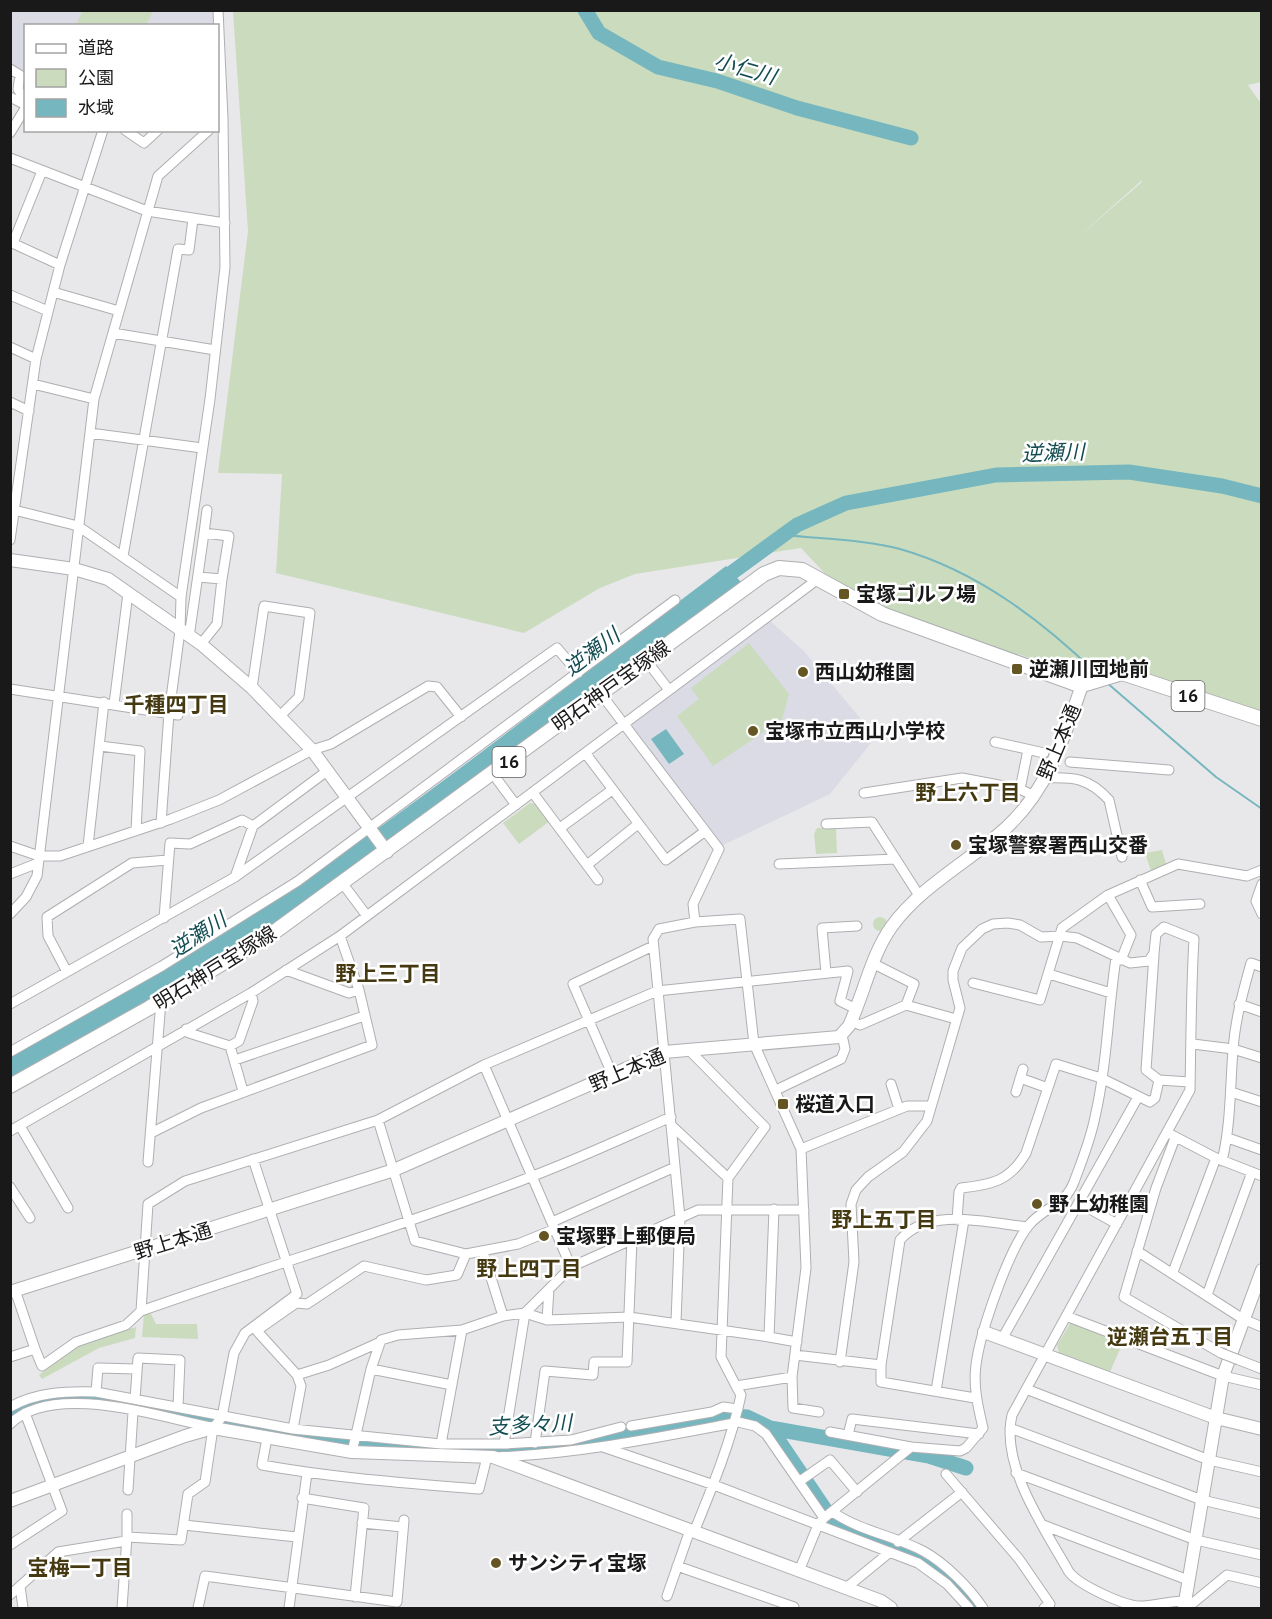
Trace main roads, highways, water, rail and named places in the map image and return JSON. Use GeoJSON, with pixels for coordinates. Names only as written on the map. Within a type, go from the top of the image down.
{"type":"FeatureCollection","features":[{"type":"Feature","properties":{"kind":"main road","name":"明石神戸宝塚線"},"geometry":{"type":"LineString","coordinates":[[10,1086],[161,1001],[277,930],[387,852],[764,574],[779,568],[793,567],[894,619],[1082,685],[1122,673],[1262,719]]}},
{"type":"Feature","properties":{"kind":"water"},"geometry":{"type":"Polygon","coordinates":[[[726,566],[741,582],[554,722],[249,944],[11,1082],[10,1056],[192,952],[298,884],[461,768],[726,566]]]}},
{"type":"Feature","properties":{"kind":"water"},"geometry":{"type":"Polygon","coordinates":[[[666,729],[684,754],[669,764],[651,739],[666,729]]]}},
{"type":"Feature","properties":{"kind":"waterway","name":"小仁川"},"geometry":{"type":"LineString","coordinates":[[585,10],[599,33],[658,67],[717,81],[797,108],[911,138]]}},
{"type":"Feature","properties":{"kind":"waterway","name":"逆瀬川"},"geometry":{"type":"LineString","coordinates":[[715,585],[797,525],[846,503],[996,475],[1129,472],[1222,486],[1262,496]]}},
{"type":"Feature","properties":{"kind":"waterway"},"geometry":{"type":"LineString","coordinates":[[786,535],[887,546],[928,558],[955,570],[981,584],[1030,617],[1097,674]]}},
{"type":"Feature","properties":{"kind":"waterway"},"geometry":{"type":"LineString","coordinates":[[1106,682],[1216,777],[1262,809]]}},
{"type":"Feature","properties":{"kind":"waterway","name":"支多々川"},"geometry":{"type":"LineString","coordinates":[[10,1414],[41,1400],[75,1396],[343,1443],[429,1448],[528,1447],[585,1443],[723,1415],[747,1417],[770,1428],[826,1511],[835,1520],[858,1533],[922,1558],[952,1580],[977,1608]]}},
{"type":"Feature","properties":{"kind":"waterway"},"geometry":{"type":"LineString","coordinates":[[770,1428],[929,1456],[966,1468]]}},
{"type":"Feature","properties":{"kind":"place","name":"宝塚ゴルフ場"},"geometry":{"type":"Point","coordinates":[844,594]}},
{"type":"Feature","properties":{"kind":"place","name":"逆瀬川団地前"},"geometry":{"type":"Point","coordinates":[1017,669]}},
{"type":"Feature","properties":{"kind":"place","name":"西山幼稚園"},"geometry":{"type":"Point","coordinates":[803,672]}},
{"type":"Feature","properties":{"kind":"place","name":"宝塚市立西山小学校"},"geometry":{"type":"Point","coordinates":[753,731]}},
{"type":"Feature","properties":{"kind":"place","name":"宝塚警察署西山交番"},"geometry":{"type":"Point","coordinates":[956,845]}},
{"type":"Feature","properties":{"kind":"place","name":"桜道入口"},"geometry":{"type":"Point","coordinates":[783,1104]}},
{"type":"Feature","properties":{"kind":"place","name":"野上幼稚園"},"geometry":{"type":"Point","coordinates":[1037,1204]}},
{"type":"Feature","properties":{"kind":"place","name":"宝塚野上郵便局"},"geometry":{"type":"Point","coordinates":[544,1236]}},
{"type":"Feature","properties":{"kind":"place","name":"サンシティ宝塚"},"geometry":{"type":"Point","coordinates":[496,1563]}},
{"type":"Feature","properties":{"kind":"district","name":"千種四丁目"},"geometry":{"type":"Point","coordinates":[176,705]}},
{"type":"Feature","properties":{"kind":"district","name":"野上六丁目"},"geometry":{"type":"Point","coordinates":[968,793]}},
{"type":"Feature","properties":{"kind":"district","name":"野上三丁目"},"geometry":{"type":"Point","coordinates":[388,974]}},
{"type":"Feature","properties":{"kind":"district","name":"野上五丁目"},"geometry":{"type":"Point","coordinates":[884,1220]}},
{"type":"Feature","properties":{"kind":"district","name":"野上四丁目"},"geometry":{"type":"Point","coordinates":[529,1269]}},
{"type":"Feature","properties":{"kind":"district","name":"逆瀬台五丁目"},"geometry":{"type":"Point","coordinates":[1170,1337]}},
{"type":"Feature","properties":{"kind":"district","name":"宝梅一丁目"},"geometry":{"type":"Point","coordinates":[80,1568]}}]}
